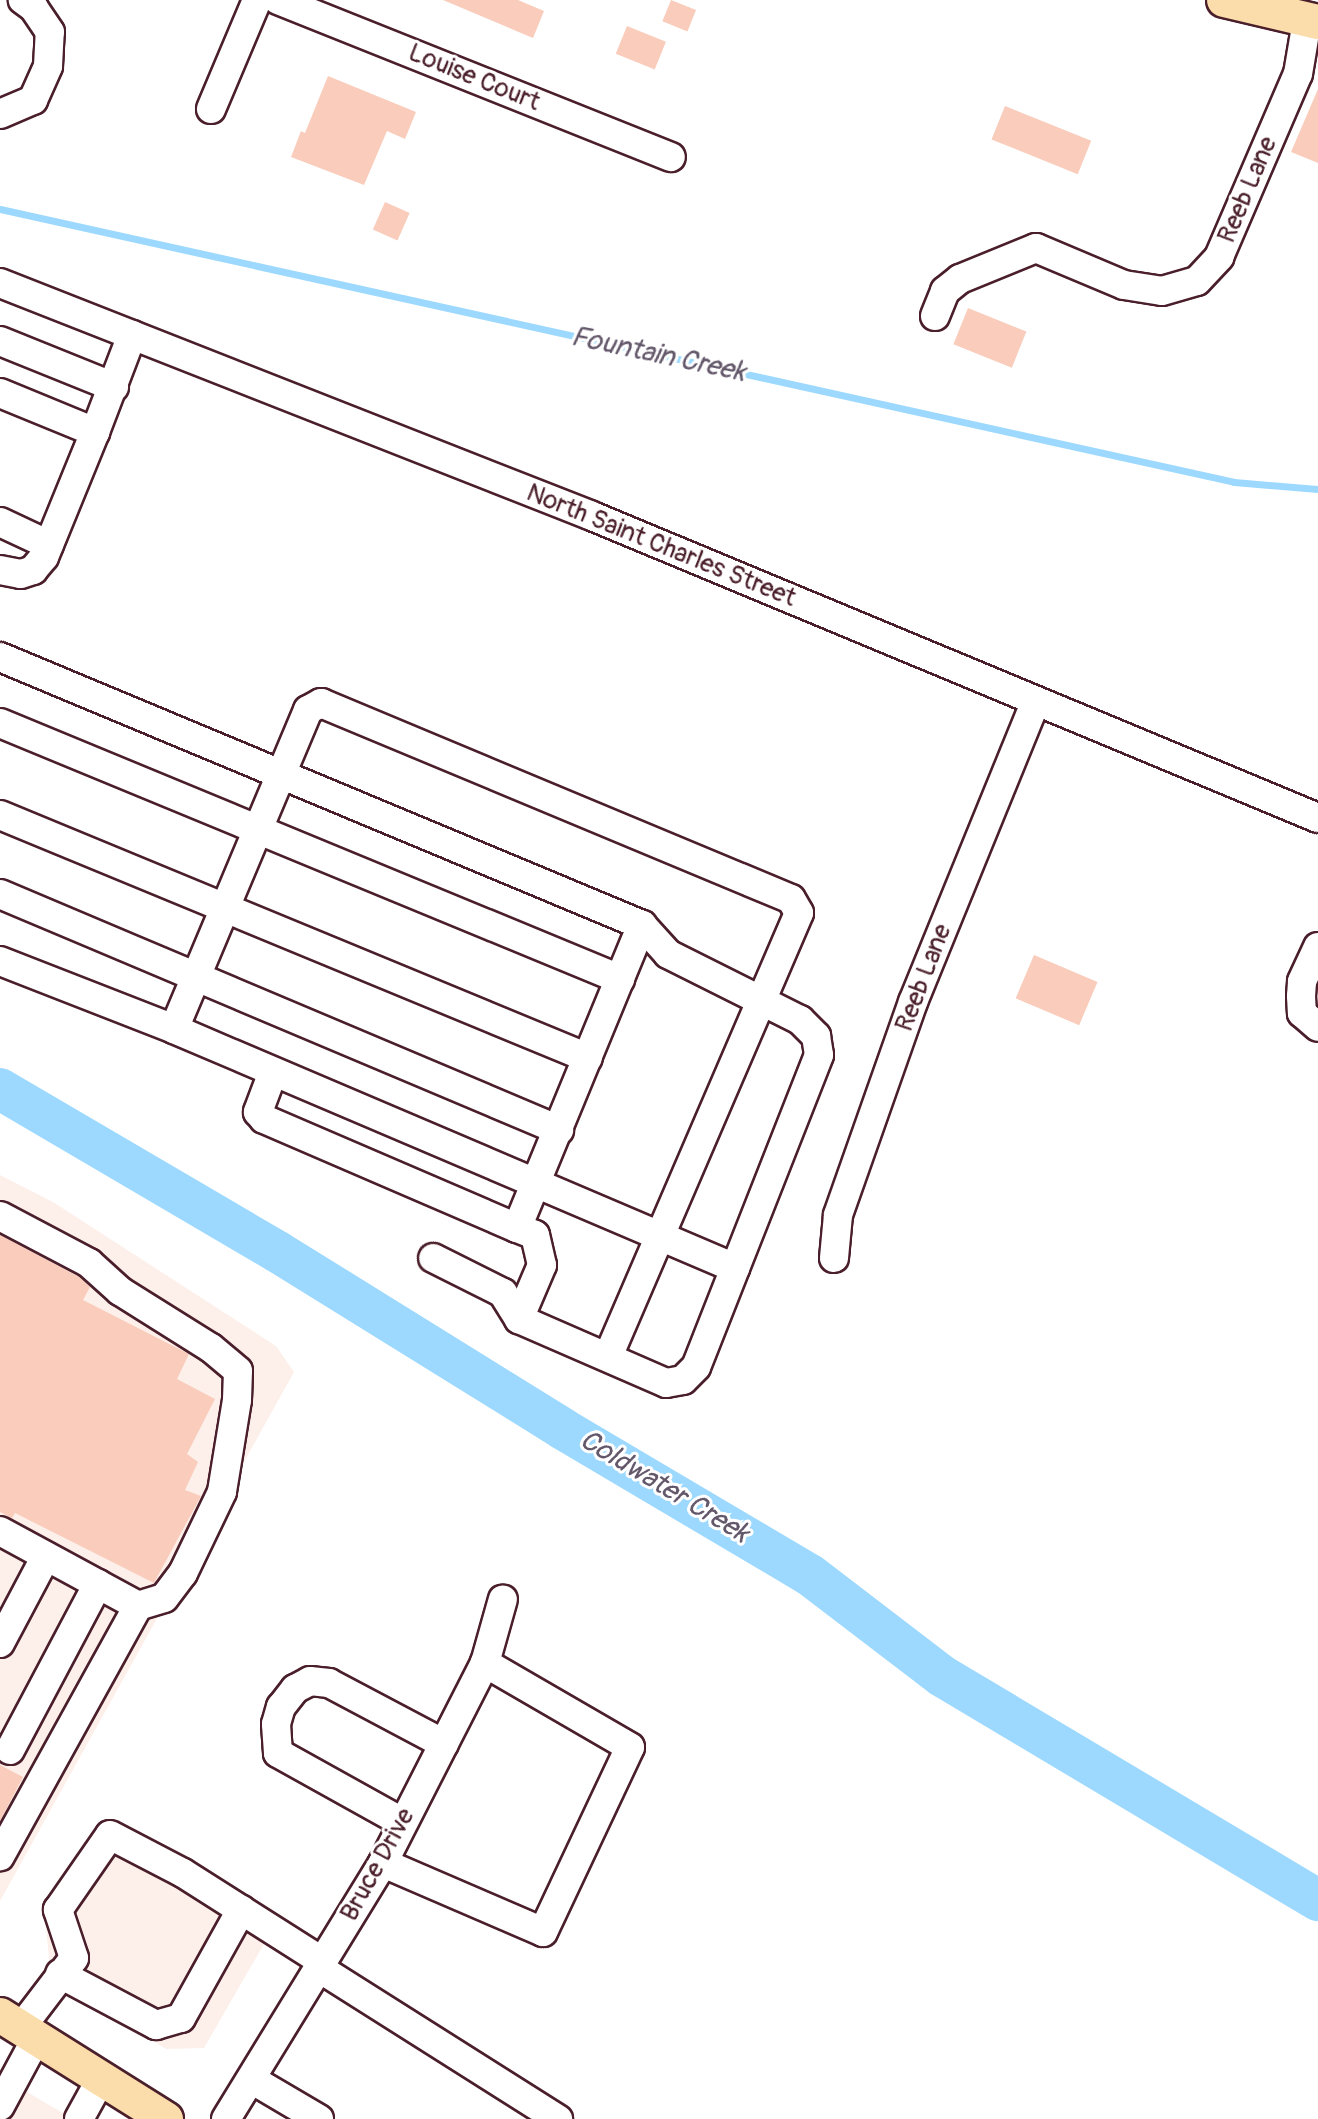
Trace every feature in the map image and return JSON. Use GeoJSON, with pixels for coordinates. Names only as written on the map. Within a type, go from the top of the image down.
{"type":"FeatureCollection","features":[{"type":"Feature","properties":{"kind":"main road"},"geometry":{"type":"LineString","coordinates":[[1224,0],[1313,22]]}},
{"type":"Feature","properties":{"kind":"main road"},"geometry":{"type":"LineString","coordinates":[[12,2024],[166,2119]]}},
{"type":"Feature","properties":{"kind":"street"},"geometry":{"type":"LineString","coordinates":[[0,114],[33,100],[48,66],[50,32],[34,8],[23,0]]}},
{"type":"Feature","properties":{"kind":"street"},"geometry":{"type":"LineString","coordinates":[[211,109],[257,0]]}},
{"type":"Feature","properties":{"kind":"street","name":"Louise Court"},"geometry":{"type":"LineString","coordinates":[[278,0],[671,157]]}},
{"type":"Feature","properties":{"kind":"street","name":"Reeb Lane"},"geometry":{"type":"LineString","coordinates":[[935,316],[945,291],[960,279],[1036,248],[1124,285],[1162,291],[1197,281],[1219,257],[1308,78],[1313,22]]}},
{"type":"Feature","properties":{"kind":"street","name":"North Saint Charles Street"},"geometry":{"type":"LineString","coordinates":[[0,283],[606,522],[1035,703],[1318,818]]}},
{"type":"Feature","properties":{"kind":"street"},"geometry":{"type":"LineString","coordinates":[[10,572],[33,570],[46,551],[114,387],[132,335]]}},
{"type":"Feature","properties":{"kind":"street"},"geometry":{"type":"LineString","coordinates":[[0,341],[114,387]]}},
{"type":"Feature","properties":{"kind":"street"},"geometry":{"type":"LineString","coordinates":[[0,393],[95,432]]}},
{"type":"Feature","properties":{"kind":"street"},"geometry":{"type":"LineString","coordinates":[[0,522],[46,551]]}},
{"type":"Feature","properties":{"kind":"street"},"geometry":{"type":"LineString","coordinates":[[0,538],[46,551]]}},
{"type":"Feature","properties":{"kind":"street"},"geometry":{"type":"LineString","coordinates":[[0,657],[642,925],[668,954],[800,1020],[816,1036],[819,1055],[696,1367],[683,1380],[666,1383],[519,1319],[503,1293],[433,1258]]}},
{"type":"Feature","properties":{"kind":"street"},"geometry":{"type":"LineString","coordinates":[[174,1029],[308,710],[321,703],[791,899],[799,913],[608,1357]]}},
{"type":"Feature","properties":{"kind":"street","name":"Reeb Lane"},"geometry":{"type":"LineString","coordinates":[[834,1258],[838,1215],[913,1002],[1035,703]]}},
{"type":"Feature","properties":{"kind":"street"},"geometry":{"type":"LineString","coordinates":[[0,723],[620,979]]}},
{"type":"Feature","properties":{"kind":"street"},"geometry":{"type":"LineString","coordinates":[[0,815],[588,1058]]}},
{"type":"Feature","properties":{"kind":"street"},"geometry":{"type":"LineString","coordinates":[[0,894],[559,1130]]}},
{"type":"Feature","properties":{"kind":"street"},"geometry":{"type":"LineString","coordinates":[[517,1228],[642,925]]}},
{"type":"Feature","properties":{"kind":"street"},"geometry":{"type":"LineString","coordinates":[[1318,947],[1302,982],[1301,996],[1302,1013],[1318,1027]]}},
{"type":"Feature","properties":{"kind":"street"},"geometry":{"type":"LineString","coordinates":[[0,961],[174,1029],[735,1268]]}},
{"type":"Feature","properties":{"kind":"street"},"geometry":{"type":"LineString","coordinates":[[273,1072],[258,1112],[264,1119],[535,1235],[542,1265],[519,1319]]}},
{"type":"Feature","properties":{"kind":"street"},"geometry":{"type":"LineString","coordinates":[[0,1216],[89,1263],[120,1291],[211,1348],[238,1371],[237,1400],[222,1492],[183,1573],[164,1598],[138,1606],[0,1856]]}},
{"type":"Feature","properties":{"kind":"street"},"geometry":{"type":"LineString","coordinates":[[0,1531],[138,1606]]}},
{"type":"Feature","properties":{"kind":"street"},"geometry":{"type":"LineString","coordinates":[[0,1643],[46,1556]]}},
{"type":"Feature","properties":{"kind":"street"},"geometry":{"type":"LineString","coordinates":[[48,1769],[5,1748],[98,1584]]}},
{"type":"Feature","properties":{"kind":"street","name":"Bruce Drive"},"geometry":{"type":"LineString","coordinates":[[226,2119],[383,1863],[485,1663],[503,1599]]}},
{"type":"Feature","properties":{"kind":"street"},"geometry":{"type":"LineString","coordinates":[[383,1863],[543,1932],[630,1747],[485,1663]]}},
{"type":"Feature","properties":{"kind":"street"},"geometry":{"type":"LineString","coordinates":[[402,1822],[278,1753],[276,1724],[281,1707],[295,1689],[310,1681],[329,1683],[444,1744]]}},
{"type":"Feature","properties":{"kind":"street"},"geometry":{"type":"LineString","coordinates":[[0,2106],[12,2024],[74,1958],[58,1910],[110,1835],[194,1880],[558,2119]]}},
{"type":"Feature","properties":{"kind":"street"},"geometry":{"type":"LineString","coordinates":[[60,1974],[156,2025],[181,2018],[241,1910]]}},
{"type":"Feature","properties":{"kind":"street"},"geometry":{"type":"LineString","coordinates":[[79,2119],[101,2079]]}},
{"type":"Feature","properties":{"kind":"street"},"geometry":{"type":"LineString","coordinates":[[251,2079],[319,2119]]}},
{"type":"Feature","properties":{"kind":"shaded area"},"geometry":{"type":"Polygon","coordinates":[[[0,1175],[53,1202],[276,1346],[294,1372],[0,1901],[0,1175]]]}},
{"type":"Feature","properties":{"kind":"shaded area"},"geometry":{"type":"Polygon","coordinates":[[[122,1827],[279,1918],[204,2048],[166,2049],[51,1977],[45,1917],[91,1835],[122,1827]]]}},
{"type":"Feature","properties":{"kind":"shaded area"},"geometry":{"type":"Polygon","coordinates":[[[0,2076],[73,2119],[0,2119],[0,2076]]]}},
{"type":"Feature","properties":{"kind":"building"},"geometry":{"type":"Polygon","coordinates":[[[443,0],[518,0],[544,11],[533,38],[443,0]]]}},
{"type":"Feature","properties":{"kind":"building"},"geometry":{"type":"Polygon","coordinates":[[[671,0],[696,10],[687,31],[662,21],[671,0]]]}},
{"type":"Feature","properties":{"kind":"building"},"geometry":{"type":"Polygon","coordinates":[[[627,26],[666,42],[655,70],[616,54],[627,26]]]}},
{"type":"Feature","properties":{"kind":"building"},"geometry":{"type":"Polygon","coordinates":[[[328,76],[416,112],[405,139],[387,131],[364,185],[291,157],[301,131],[305,133],[328,76]]]}},
{"type":"Feature","properties":{"kind":"building"},"geometry":{"type":"Polygon","coordinates":[[[1318,89],[1318,163],[1291,152],[1318,89]]]}},
{"type":"Feature","properties":{"kind":"building"},"geometry":{"type":"Polygon","coordinates":[[[1005,106],[1091,141],[1078,174],[992,139],[1005,106]]]}},
{"type":"Feature","properties":{"kind":"building"},"geometry":{"type":"Polygon","coordinates":[[[385,202],[410,213],[397,240],[373,229],[385,202]]]}},
{"type":"Feature","properties":{"kind":"building"},"geometry":{"type":"Polygon","coordinates":[[[968,308],[1026,332],[1012,368],[953,344],[968,308]]]}},
{"type":"Feature","properties":{"kind":"building"},"geometry":{"type":"Polygon","coordinates":[[[1034,955],[1098,982],[1079,1025],[1016,998],[1034,955]]]}},
{"type":"Feature","properties":{"kind":"building"},"geometry":{"type":"Polygon","coordinates":[[[0,1235],[79,1277],[90,1287],[83,1300],[189,1354],[177,1379],[215,1399],[187,1454],[198,1462],[185,1490],[201,1496],[154,1583],[15,1513],[12,1518],[0,1512],[0,1235]]]}},
{"type":"Feature","properties":{"kind":"building"},"geometry":{"type":"Polygon","coordinates":[[[0,1765],[23,1777],[0,1821],[0,1765]]]}},
{"type":"Feature","properties":{"kind":"waterway","name":"Fountain Creek"},"geometry":{"type":"LineString","coordinates":[[0,209],[1234,482],[1318,489]]}},
{"type":"Feature","properties":{"kind":"waterway","name":"Coldwater Creek"},"geometry":{"type":"LineString","coordinates":[[0,1089],[278,1252],[563,1429],[810,1575],[942,1676],[1318,1900]]}}]}
